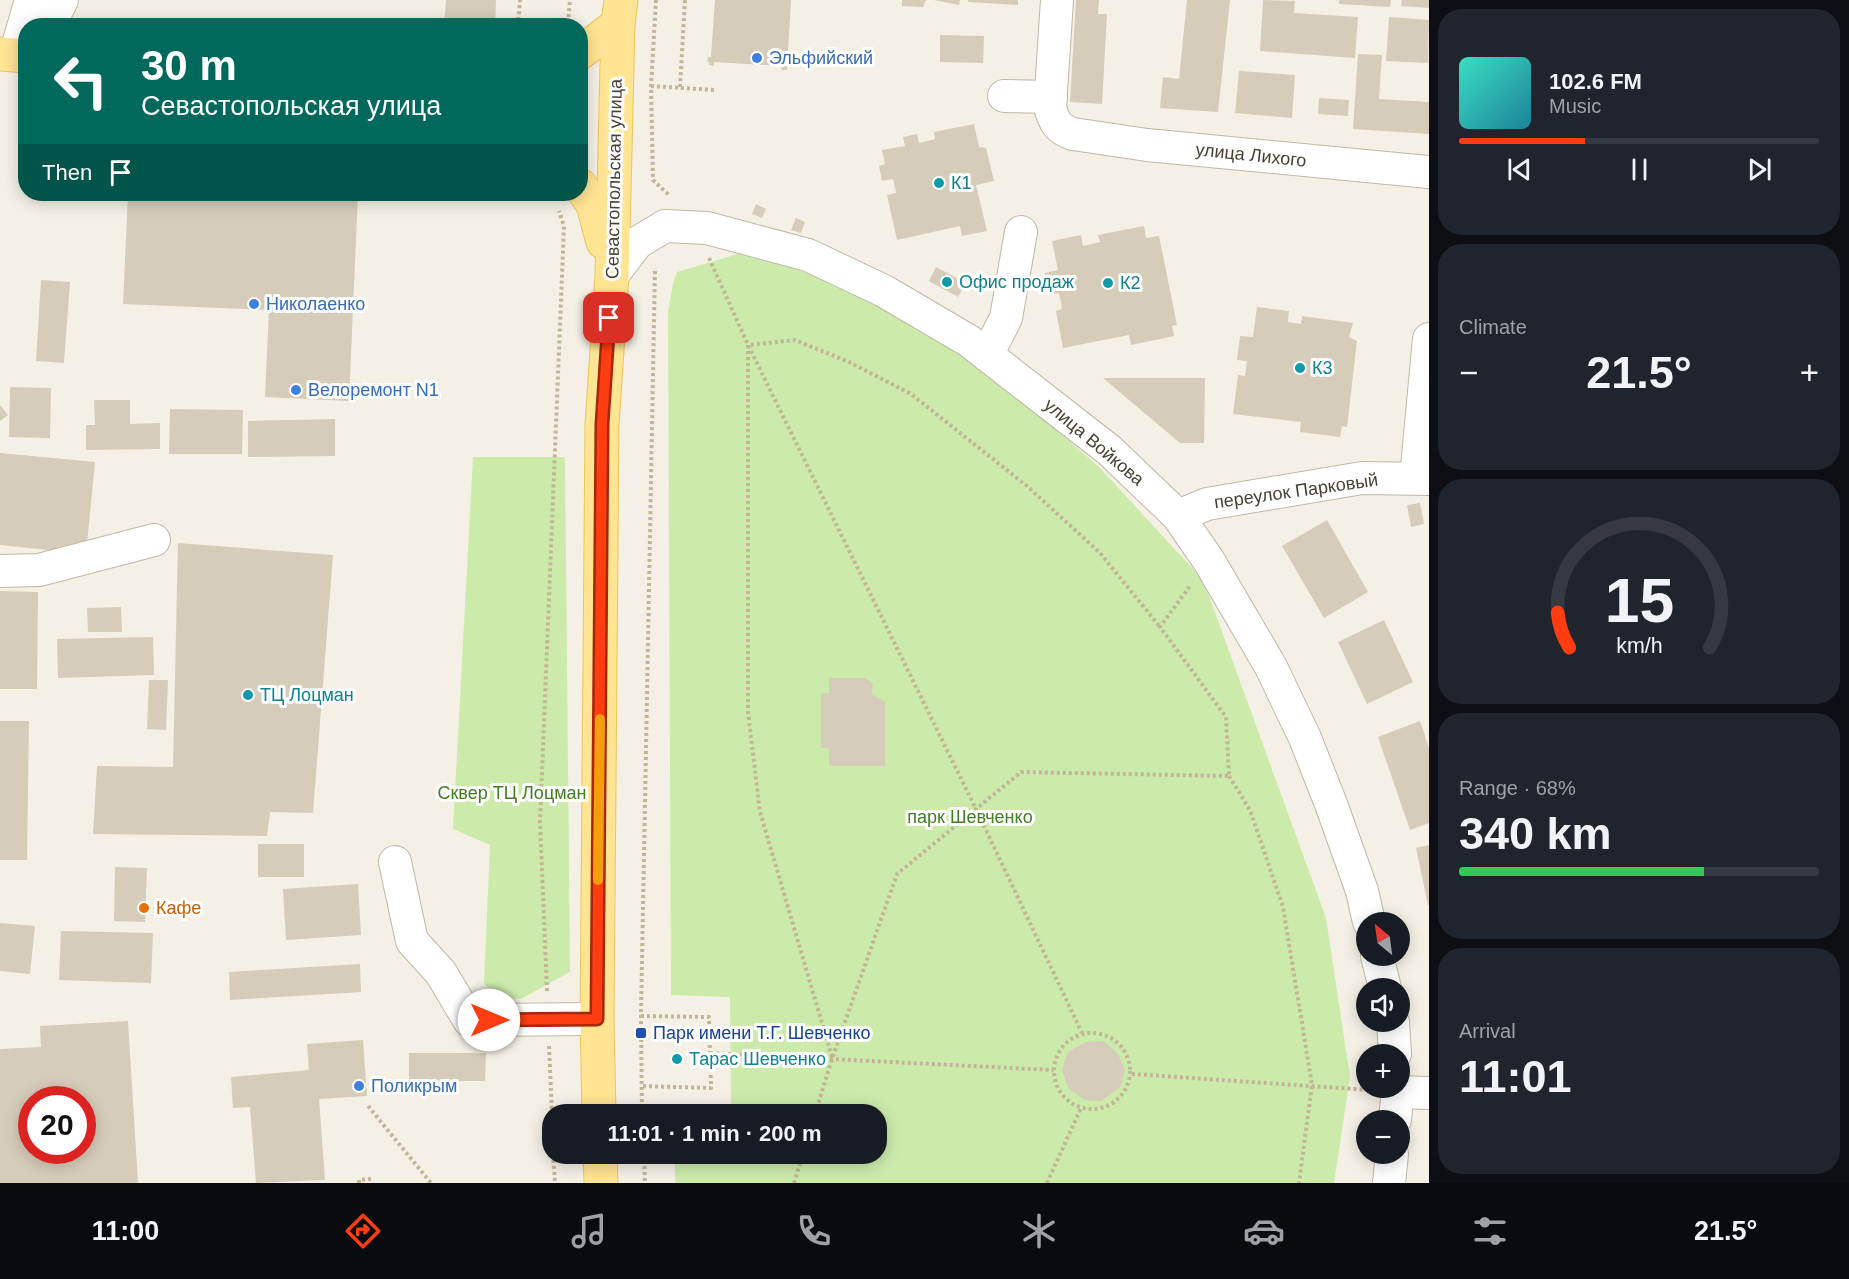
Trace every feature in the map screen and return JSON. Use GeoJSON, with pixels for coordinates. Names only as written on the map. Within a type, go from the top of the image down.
{"type":"FeatureCollection","features":[{"type":"Feature","properties":{"kind":"main road"},"geometry":{"type":"LineString","coordinates":[[588,44],[619,12]]}},
{"type":"Feature","properties":{"kind":"main road","name":"Севастопольская улица"},"geometry":{"type":"LineString","coordinates":[[599,1104],[597,1019],[602,424],[612,276],[619,12]]}},
{"type":"Feature","properties":{"kind":"main road"},"geometry":{"type":"LineString","coordinates":[[583,201],[593,205],[612,276]]}},
{"type":"Feature","properties":{"kind":"main road"},"geometry":{"type":"LineString","coordinates":[[600,1164],[601,1183]]}},
{"type":"Feature","properties":{"kind":"street"},"geometry":{"type":"LineString","coordinates":[[25,18],[31,0]]}},
{"type":"Feature","properties":{"kind":"street"},"geometry":{"type":"LineString","coordinates":[[53,18],[62,0]]}},
{"type":"Feature","properties":{"kind":"street"},"geometry":{"type":"LineString","coordinates":[[1004,96],[1051,97],[1057,0]]}},
{"type":"Feature","properties":{"kind":"street","name":"улица Лихого"},"geometry":{"type":"LineString","coordinates":[[1051,97],[1050,107],[1054,121],[1062,130],[1073,134],[1147,145],[1429,172]]}},
{"type":"Feature","properties":{"kind":"street","name":"улица Войкова"},"geometry":{"type":"LineString","coordinates":[[612,276],[637,243],[665,226],[707,228],[808,255],[884,291],[969,341],[1110,450],[1178,516],[1209,561],[1271,667],[1305,738],[1331,804],[1362,891],[1367,912]]}},
{"type":"Feature","properties":{"kind":"street"},"geometry":{"type":"LineString","coordinates":[[987,355],[1006,318],[1021,232]]}},
{"type":"Feature","properties":{"kind":"street"},"geometry":{"type":"LineString","coordinates":[[1423,478],[1429,339]]}},
{"type":"Feature","properties":{"kind":"street","name":"переулок Парковый"},"geometry":{"type":"LineString","coordinates":[[1178,516],[1208,504],[1362,478],[1423,478]]}},
{"type":"Feature","properties":{"kind":"street"},"geometry":{"type":"LineString","coordinates":[[0,571],[39,570],[154,540]]}},
{"type":"Feature","properties":{"kind":"street"},"geometry":{"type":"LineString","coordinates":[[395,862],[412,941],[441,973],[469,1020],[597,1019]]}},
{"type":"Feature","properties":{"kind":"street"},"geometry":{"type":"LineString","coordinates":[[1397,1100],[1429,1094]]}},
{"type":"Feature","properties":{"kind":"street"},"geometry":{"type":"LineString","coordinates":[[1389,1183],[1391,1164]]}},
{"type":"Feature","properties":{"kind":"path"},"geometry":{"type":"LineString","coordinates":[[519,18],[520,0]]}},
{"type":"Feature","properties":{"kind":"path"},"geometry":{"type":"LineString","coordinates":[[568,18],[570,0]]}},
{"type":"Feature","properties":{"kind":"path"},"geometry":{"type":"LineString","coordinates":[[653,180],[651,86],[656,0]]}},
{"type":"Feature","properties":{"kind":"path"},"geometry":{"type":"LineString","coordinates":[[680,87],[685,0]]}},
{"type":"Feature","properties":{"kind":"path"},"geometry":{"type":"LineString","coordinates":[[651,86],[714,90]]}},
{"type":"Feature","properties":{"kind":"path"},"geometry":{"type":"LineString","coordinates":[[552,1104],[540,822],[564,226],[567,201]]}},
{"type":"Feature","properties":{"kind":"path"},"geometry":{"type":"LineString","coordinates":[[706,253],[748,345],[976,809],[1082,1033]]}},
{"type":"Feature","properties":{"kind":"path"},"geometry":{"type":"LineString","coordinates":[[642,1104],[640,1016],[655,263]]}},
{"type":"Feature","properties":{"kind":"path"},"geometry":{"type":"LineString","coordinates":[[748,345],[795,340],[849,362],[911,394],[1027,486],[1100,553],[1160,627],[1226,717],[1229,776],[1250,810],[1283,907],[1312,1085],[1299,1183]]}},
{"type":"Feature","properties":{"kind":"path"},"geometry":{"type":"LineString","coordinates":[[748,345],[748,712],[760,812],[832,1058]]}},
{"type":"Feature","properties":{"kind":"path"},"geometry":{"type":"LineString","coordinates":[[1160,627],[1209,561]]}},
{"type":"Feature","properties":{"kind":"path"},"geometry":{"type":"LineString","coordinates":[[818,1104],[897,874],[1021,772],[1229,776]]}},
{"type":"Feature","properties":{"kind":"path"},"geometry":{"type":"LineString","coordinates":[[640,1016],[709,1017],[711,1088],[641,1086]]}},
{"type":"Feature","properties":{"kind":"path"},"geometry":{"type":"LineString","coordinates":[[1082,1033],[1107,1034],[1126,1050],[1132,1074],[1123,1095],[1104,1108],[1081,1108],[1060,1094],[1053,1070],[1061,1046],[1082,1033]]}},
{"type":"Feature","properties":{"kind":"path"},"geometry":{"type":"LineString","coordinates":[[710,1053],[1053,1070]]}},
{"type":"Feature","properties":{"kind":"path"},"geometry":{"type":"LineString","coordinates":[[1132,1074],[1312,1085],[1397,1100]]}},
{"type":"Feature","properties":{"kind":"path"},"geometry":{"type":"LineString","coordinates":[[368,1106],[431,1183]]}},
{"type":"Feature","properties":{"kind":"path"},"geometry":{"type":"LineString","coordinates":[[1047,1183],[1081,1108]]}},
{"type":"Feature","properties":{"kind":"path"},"geometry":{"type":"LineString","coordinates":[[554,1164],[555,1183]]}},
{"type":"Feature","properties":{"kind":"path"},"geometry":{"type":"LineString","coordinates":[[644,1164],[645,1183]]}},
{"type":"Feature","properties":{"kind":"path"},"geometry":{"type":"LineString","coordinates":[[794,1183],[800,1164]]}},
{"type":"Feature","properties":{"kind":"path"},"geometry":{"type":"LineString","coordinates":[[358,1183],[359,1180],[372,1179]]}},
{"type":"Feature","properties":{"kind":"green space","name":"парк Шевченко"},"geometry":{"type":"Polygon","coordinates":[[[738,254],[759,257],[837,283],[870,299],[979,363],[1099,467],[1205,585],[1326,918],[1350,1077],[1334,1183],[675,1183],[675,1164],[887,1164],[887,1104],[731,1104],[730,997],[671,995],[668,312],[677,272],[738,254]]]}},
{"type":"Feature","properties":{"kind":"green space","name":"Сквер ТЦ Лоцман"},"geometry":{"type":"Polygon","coordinates":[[[473,457],[565,457],[570,972],[521,999],[496,997],[484,983],[490,845],[453,829],[473,457]]]}},
{"type":"Feature","properties":{"kind":"building"},"geometry":{"type":"Polygon","coordinates":[[[446,0],[496,0],[495,18],[445,18],[446,0]]]}},
{"type":"Feature","properties":{"kind":"building"},"geometry":{"type":"Polygon","coordinates":[[[715,0],[791,0],[787,70],[781,70],[782,66],[714,62],[714,66],[709,65],[707,62],[708,57],[711,57],[715,0]]]}},
{"type":"Feature","properties":{"kind":"building"},"geometry":{"type":"Polygon","coordinates":[[[902,0],[926,0],[923,7],[902,6],[902,0]]]}},
{"type":"Feature","properties":{"kind":"building"},"geometry":{"type":"Polygon","coordinates":[[[934,0],[960,0],[959,5],[934,0]]]}},
{"type":"Feature","properties":{"kind":"building"},"geometry":{"type":"Polygon","coordinates":[[[968,0],[1018,0],[1018,5],[968,2],[968,0]]]}},
{"type":"Feature","properties":{"kind":"building"},"geometry":{"type":"Polygon","coordinates":[[[1076,0],[1099,0],[1098,14],[1107,14],[1102,104],[1070,102],[1076,0]]]}},
{"type":"Feature","properties":{"kind":"building"},"geometry":{"type":"Polygon","coordinates":[[[1187,0],[1230,0],[1218,112],[1160,108],[1163,77],[1179,79],[1187,0]]]}},
{"type":"Feature","properties":{"kind":"building"},"geometry":{"type":"Polygon","coordinates":[[[1263,0],[1295,1],[1294,13],[1358,17],[1355,58],[1260,51],[1263,0]]]}},
{"type":"Feature","properties":{"kind":"building"},"geometry":{"type":"Polygon","coordinates":[[[1339,0],[1391,0],[1390,7],[1339,4],[1339,0]]]}},
{"type":"Feature","properties":{"kind":"building"},"geometry":{"type":"Polygon","coordinates":[[[1402,0],[1429,0],[1429,8],[1401,6],[1402,0]]]}},
{"type":"Feature","properties":{"kind":"building"},"geometry":{"type":"Polygon","coordinates":[[[1389,17],[1429,20],[1428,63],[1386,61],[1389,17]]]}},
{"type":"Feature","properties":{"kind":"building"},"geometry":{"type":"Polygon","coordinates":[[[940,35],[984,36],[983,63],[940,62],[940,35]]]}},
{"type":"Feature","properties":{"kind":"building"},"geometry":{"type":"Polygon","coordinates":[[[1358,54],[1382,55],[1379,99],[1429,102],[1429,134],[1353,129],[1358,54]]]}},
{"type":"Feature","properties":{"kind":"building"},"geometry":{"type":"Polygon","coordinates":[[[1239,71],[1295,75],[1292,118],[1235,113],[1239,71]]]}},
{"type":"Feature","properties":{"kind":"building"},"geometry":{"type":"Polygon","coordinates":[[[1319,98],[1349,100],[1348,116],[1318,114],[1319,98]]]}},
{"type":"Feature","properties":{"kind":"building","name":"К1"},"geometry":{"type":"Polygon","coordinates":[[[974,124],[979,147],[986,148],[994,181],[976,185],[987,231],[962,236],[960,226],[897,240],[887,195],[896,193],[893,179],[882,181],[879,166],[885,164],[882,150],[905,146],[903,137],[917,134],[919,143],[935,139],[934,132],[974,124]]]}},
{"type":"Feature","properties":{"kind":"building"},"geometry":{"type":"Polygon","coordinates":[[[128,201],[358,201],[349,401],[265,397],[269,310],[123,304],[128,201]]]}},
{"type":"Feature","properties":{"kind":"building"},"geometry":{"type":"Polygon","coordinates":[[[756,204],[766,209],[762,218],[752,214],[756,204]]]}},
{"type":"Feature","properties":{"kind":"building"},"geometry":{"type":"Polygon","coordinates":[[[796,218],[805,222],[801,233],[791,230],[796,218]]]}},
{"type":"Feature","properties":{"kind":"building","name":"К2"},"geometry":{"type":"Polygon","coordinates":[[[1144,226],[1146,238],[1159,236],[1177,325],[1172,326],[1174,336],[1131,345],[1129,335],[1063,348],[1056,311],[1062,309],[1059,293],[1049,295],[1045,273],[1058,270],[1052,241],[1081,235],[1083,246],[1100,242],[1098,235],[1144,226]]]}},
{"type":"Feature","properties":{"kind":"building","name":"Офис продаж"},"geometry":{"type":"Polygon","coordinates":[[[936,267],[966,283],[958,297],[929,281],[936,267]]]}},
{"type":"Feature","properties":{"kind":"building"},"geometry":{"type":"Polygon","coordinates":[[[41,280],[70,282],[64,363],[36,361],[41,280]]]}},
{"type":"Feature","properties":{"kind":"building","name":"К3"},"geometry":{"type":"Polygon","coordinates":[[[1257,307],[1289,311],[1288,322],[1301,324],[1302,316],[1353,323],[1349,337],[1357,341],[1347,427],[1342,426],[1340,437],[1300,432],[1301,422],[1233,414],[1238,375],[1245,376],[1247,361],[1237,360],[1240,336],[1253,337],[1257,307]]]}},
{"type":"Feature","properties":{"kind":"building"},"geometry":{"type":"Polygon","coordinates":[[[1103,378],[1205,378],[1204,443],[1180,443],[1103,378]]]}},
{"type":"Feature","properties":{"kind":"building"},"geometry":{"type":"Polygon","coordinates":[[[10,387],[51,388],[50,438],[9,437],[10,387]]]}},
{"type":"Feature","properties":{"kind":"building"},"geometry":{"type":"Polygon","coordinates":[[[94,400],[130,400],[130,424],[160,423],[160,449],[86,450],[86,425],[95,425],[94,400]]]}},
{"type":"Feature","properties":{"kind":"building"},"geometry":{"type":"Polygon","coordinates":[[[0,405],[8,415],[0,421],[0,405]]]}},
{"type":"Feature","properties":{"kind":"building"},"geometry":{"type":"Polygon","coordinates":[[[170,409],[243,410],[242,454],[169,454],[170,409]]]}},
{"type":"Feature","properties":{"kind":"building"},"geometry":{"type":"Polygon","coordinates":[[[335,419],[335,456],[248,457],[248,421],[335,419]]]}},
{"type":"Feature","properties":{"kind":"building"},"geometry":{"type":"Polygon","coordinates":[[[0,453],[95,462],[86,554],[0,545],[0,453]]]}},
{"type":"Feature","properties":{"kind":"building"},"geometry":{"type":"Polygon","coordinates":[[[1420,503],[1424,524],[1411,527],[1407,505],[1420,503]]]}},
{"type":"Feature","properties":{"kind":"building"},"geometry":{"type":"Polygon","coordinates":[[[1327,520],[1368,592],[1324,618],[1282,546],[1327,520]]]}},
{"type":"Feature","properties":{"kind":"building","name":"ТЦ Лоцман"},"geometry":{"type":"Polygon","coordinates":[[[178,543],[333,555],[313,813],[270,812],[267,836],[93,834],[97,766],[173,767],[178,543]]]}},
{"type":"Feature","properties":{"kind":"building"},"geometry":{"type":"Polygon","coordinates":[[[0,591],[38,592],[37,689],[0,689],[0,591]]]}},
{"type":"Feature","properties":{"kind":"building"},"geometry":{"type":"Polygon","coordinates":[[[121,607],[122,632],[88,632],[87,608],[121,607]]]}},
{"type":"Feature","properties":{"kind":"building"},"geometry":{"type":"Polygon","coordinates":[[[1384,620],[1413,682],[1367,704],[1338,642],[1384,620]]]}},
{"type":"Feature","properties":{"kind":"building"},"geometry":{"type":"Polygon","coordinates":[[[153,637],[154,675],[58,678],[57,639],[153,637]]]}},
{"type":"Feature","properties":{"kind":"building"},"geometry":{"type":"Polygon","coordinates":[[[829,678],[865,678],[873,683],[872,694],[885,702],[885,766],[829,766],[829,748],[821,748],[821,693],[829,693],[829,678]]]}},
{"type":"Feature","properties":{"kind":"building"},"geometry":{"type":"Polygon","coordinates":[[[149,680],[168,680],[166,730],[147,729],[149,680]]]}},
{"type":"Feature","properties":{"kind":"building"},"geometry":{"type":"Polygon","coordinates":[[[0,721],[29,721],[27,860],[0,860],[0,721]]]}},
{"type":"Feature","properties":{"kind":"building"},"geometry":{"type":"Polygon","coordinates":[[[1420,721],[1429,748],[1429,823],[1410,830],[1378,737],[1420,721]]]}},
{"type":"Feature","properties":{"kind":"building"},"geometry":{"type":"Polygon","coordinates":[[[258,844],[304,844],[304,877],[258,877],[258,844]]]}},
{"type":"Feature","properties":{"kind":"building"},"geometry":{"type":"Polygon","coordinates":[[[1429,845],[1429,905],[1428,905],[1416,848],[1429,845]]]}},
{"type":"Feature","properties":{"kind":"building"},"geometry":{"type":"Polygon","coordinates":[[[115,867],[147,868],[145,922],[114,921],[115,867]]]}},
{"type":"Feature","properties":{"kind":"building"},"geometry":{"type":"Polygon","coordinates":[[[358,884],[361,935],[286,940],[283,889],[358,884]]]}},
{"type":"Feature","properties":{"kind":"building"},"geometry":{"type":"Polygon","coordinates":[[[0,923],[35,926],[30,974],[0,971],[0,923]]]}},
{"type":"Feature","properties":{"kind":"building"},"geometry":{"type":"Polygon","coordinates":[[[61,931],[153,933],[151,983],[59,980],[61,931]]]}},
{"type":"Feature","properties":{"kind":"building"},"geometry":{"type":"Polygon","coordinates":[[[360,964],[361,992],[230,1000],[229,972],[360,964]]]}},
{"type":"Feature","properties":{"kind":"building"},"geometry":{"type":"Polygon","coordinates":[[[128,1021],[138,1183],[0,1183],[0,1049],[41,1047],[40,1026],[128,1021]]]}},
{"type":"Feature","properties":{"kind":"building"},"geometry":{"type":"Polygon","coordinates":[[[363,1040],[367,1096],[319,1099],[325,1180],[256,1183],[250,1107],[233,1108],[231,1077],[309,1070],[307,1044],[363,1040]]]}},
{"type":"Feature","properties":{"kind":"building"},"geometry":{"type":"Polygon","coordinates":[[[1104,1041],[1118,1054],[1125,1070],[1120,1088],[1101,1101],[1085,1100],[1069,1089],[1062,1070],[1068,1052],[1086,1042],[1104,1041]]]}},
{"type":"Feature","properties":{"kind":"building"},"geometry":{"type":"Polygon","coordinates":[[[409,1053],[486,1053],[485,1081],[409,1081],[409,1053]]]}},
{"type":"Feature","properties":{"kind":"slow traffic"},"geometry":{"type":"LineString","coordinates":[[598,880],[600,719]]}},
{"type":"Feature","properties":{"kind":"place","name":"Эльфийский"},"geometry":{"type":"Point","coordinates":[757,58]}},
{"type":"Feature","properties":{"kind":"place","name":"К1"},"geometry":{"type":"Point","coordinates":[939,183]}},
{"type":"Feature","properties":{"kind":"place","name":"Офис продаж"},"geometry":{"type":"Point","coordinates":[947,282]}},
{"type":"Feature","properties":{"kind":"place","name":"К2"},"geometry":{"type":"Point","coordinates":[1108,283]}},
{"type":"Feature","properties":{"kind":"place","name":"Николаенко"},"geometry":{"type":"Point","coordinates":[254,304]}},
{"type":"Feature","properties":{"kind":"place","name":"К3"},"geometry":{"type":"Point","coordinates":[1300,368]}},
{"type":"Feature","properties":{"kind":"place","name":"Велоремонт N1"},"geometry":{"type":"Point","coordinates":[296,390]}},
{"type":"Feature","properties":{"kind":"place","name":"ТЦ Лоцман"},"geometry":{"type":"Point","coordinates":[248,695]}},
{"type":"Feature","properties":{"kind":"place","name":"Кафе"},"geometry":{"type":"Point","coordinates":[144,908]}},
{"type":"Feature","properties":{"kind":"place","name":"Парк имени Т.Г. Шевченко"},"geometry":{"type":"Point","coordinates":[641,1033]}},
{"type":"Feature","properties":{"kind":"place","name":"Тарас Шевченко"},"geometry":{"type":"Point","coordinates":[677,1059]}},
{"type":"Feature","properties":{"kind":"place","name":"Поликрым"},"geometry":{"type":"Point","coordinates":[359,1086]}},
{"type":"Feature","properties":{"kind":"route"},"geometry":{"type":"LineString","coordinates":[[489,1020],[597,1019],[602,424],[609,318]]}}]}
